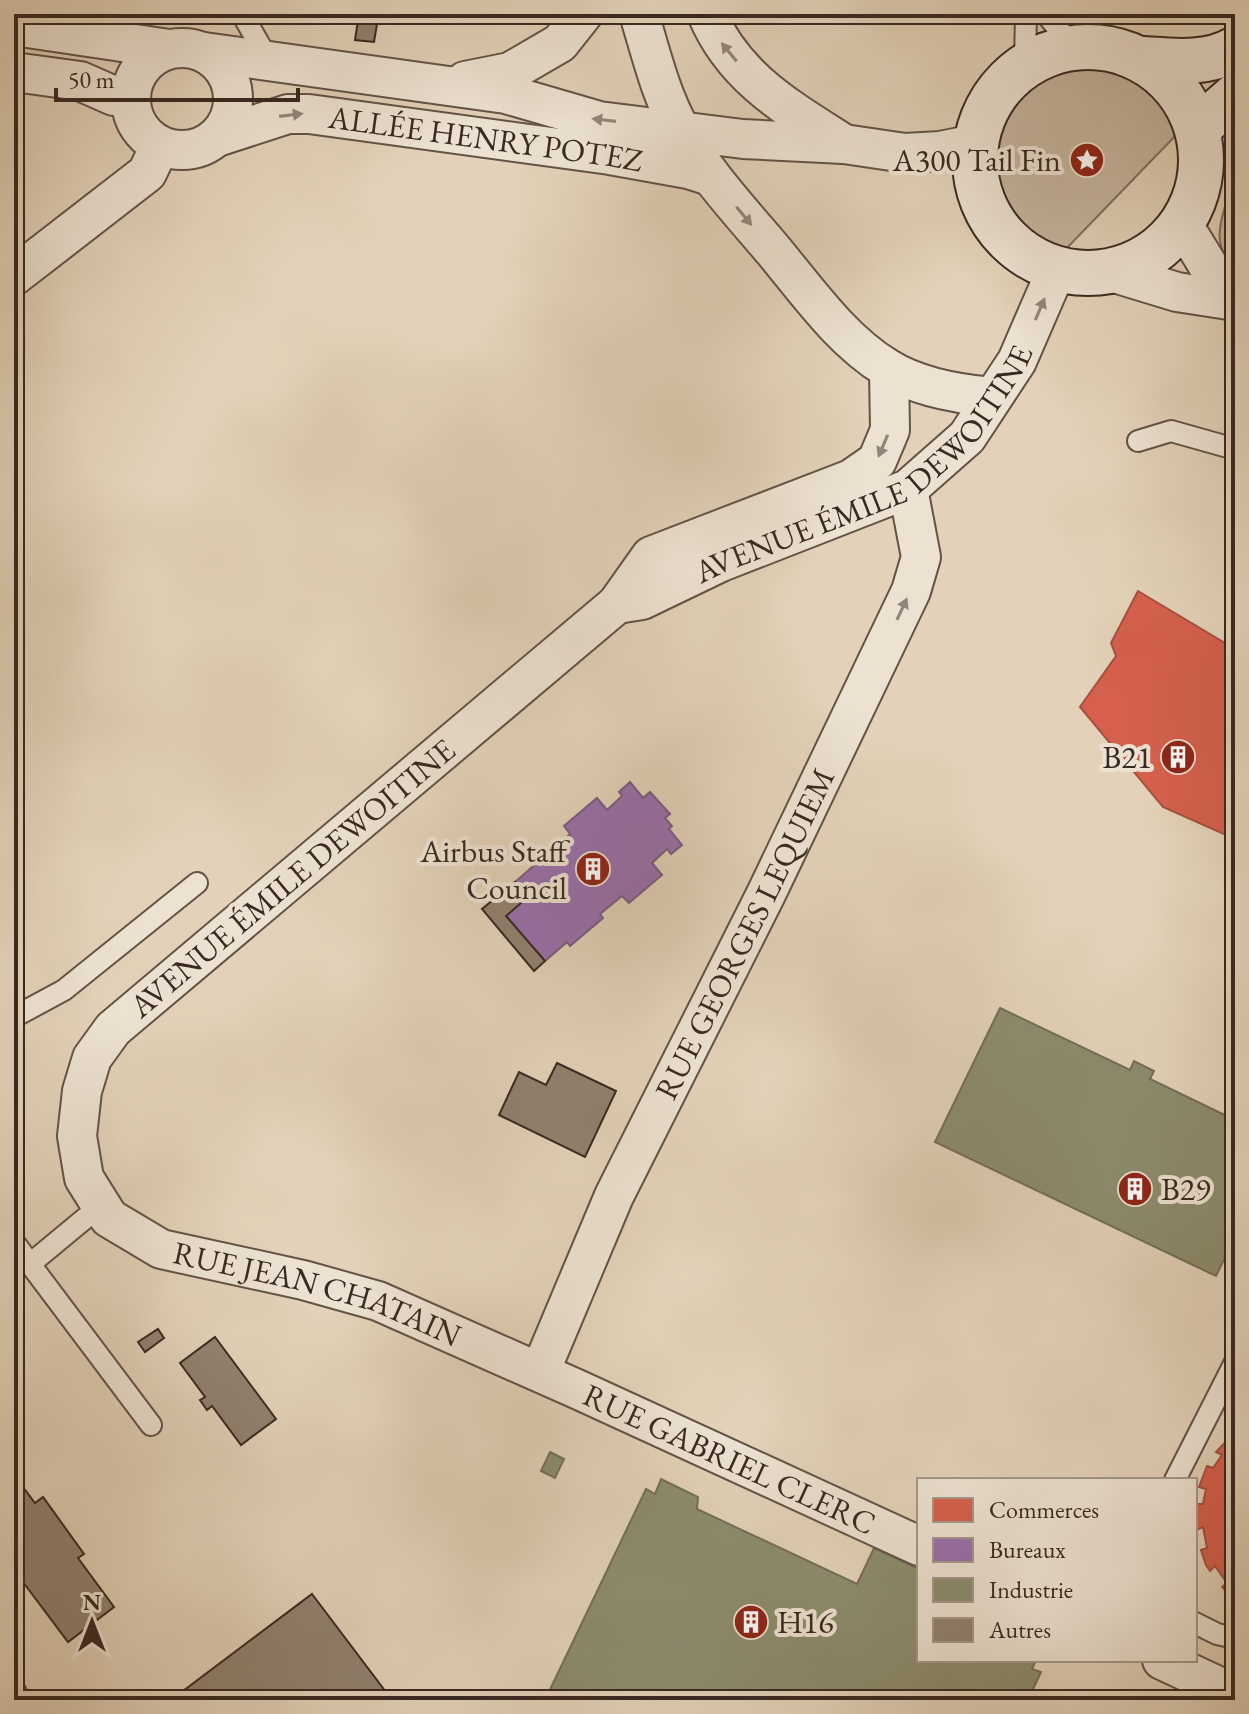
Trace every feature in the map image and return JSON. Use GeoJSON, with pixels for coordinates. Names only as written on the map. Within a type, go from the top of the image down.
{"type":"FeatureCollection","features":[{"type":"Feature","properties":{"kind":"main road"},"geometry":{"type":"LineString","coordinates":[[1143,59],[1182,96],[1197,129],[1201,152],[1200,178],[1193,203],[1182,223],[1160,247],[1136,263],[1108,271],[1059,270],[1029,257],[1003,236],[985,208],[975,177],[975,144],[984,113],[1001,86],[1025,65],[1074,48],[1104,48],[1143,59],[1185,61],[1219,58],[1235,49]]}},
{"type":"Feature","properties":{"kind":"main road"},"geometry":{"type":"LineString","coordinates":[[1197,129],[1235,96]]}},
{"type":"Feature","properties":{"kind":"street","name":"ALLÉE HENRY POTEZ"},"geometry":{"type":"LineString","coordinates":[[442,85],[510,72],[560,43],[583,14]]}},
{"type":"Feature","properties":{"kind":"street"},"geometry":{"type":"LineString","coordinates":[[639,14],[665,97],[681,131],[710,176],[819,306],[857,346],[889,370],[950,393],[992,397]]}},
{"type":"Feature","properties":{"kind":"street"},"geometry":{"type":"LineString","coordinates":[[707,14],[716,35],[757,86],[844,144]]}},
{"type":"Feature","properties":{"kind":"street","name":"ALLÉE HENRY POTEZ"},"geometry":{"type":"LineString","coordinates":[[14,26],[89,26],[186,50],[506,94],[599,121],[775,143],[844,144],[905,153],[940,151],[975,144]]}},
{"type":"Feature","properties":{"kind":"street"},"geometry":{"type":"LineString","coordinates":[[186,50],[221,64],[231,81],[234,102],[229,121],[217,137],[199,148],[179,151],[160,146],[147,137],[131,111],[130,96],[142,66],[154,55],[186,50]]}},
{"type":"Feature","properties":{"kind":"street"},"geometry":{"type":"LineString","coordinates":[[14,72],[80,81],[114,96],[130,96]]}},
{"type":"Feature","properties":{"kind":"street","name":"ALLÉE HENRY POTEZ"},"geometry":{"type":"LineString","coordinates":[[217,137],[288,114],[309,114],[610,155],[710,176]]}},
{"type":"Feature","properties":{"kind":"street"},"geometry":{"type":"LineString","coordinates":[[14,276],[147,173],[160,146]]}},
{"type":"Feature","properties":{"kind":"street"},"geometry":{"type":"LineString","coordinates":[[1182,223],[1212,272],[1235,287]]}},
{"type":"Feature","properties":{"kind":"street","name":"AVENUE ÉMILE DEWOITINE"},"geometry":{"type":"LineString","coordinates":[[617,604],[642,600],[721,562],[908,489],[967,437],[1017,361],[1059,270]]}},
{"type":"Feature","properties":{"kind":"street"},"geometry":{"type":"LineString","coordinates":[[1108,271],[1177,292],[1235,301]]}},
{"type":"Feature","properties":{"kind":"street","name":"AVENUE ÉMILE DEWOITINE"},"geometry":{"type":"LineString","coordinates":[[100,1206],[84,1178],[77,1136],[82,1091],[92,1058],[113,1029],[617,604],[651,556],[851,479],[877,461],[890,430],[889,370]]}},
{"type":"Feature","properties":{"kind":"street","name":"RUE GEORGES LEQUIEM"},"geometry":{"type":"LineString","coordinates":[[540,1372],[614,1196],[766,894],[911,591],[921,557],[908,489]]}},
{"type":"Feature","properties":{"kind":"street","name":"RUE JEAN CHATAIN"},"geometry":{"type":"LineString","coordinates":[[100,1206],[109,1218],[161,1249],[303,1280],[378,1301],[540,1372]]}},
{"type":"Feature","properties":{"kind":"street","name":"RUE GABRIEL CLERC"},"geometry":{"type":"LineString","coordinates":[[540,1372],[917,1545]]}},
{"type":"Feature","properties":{"kind":"street"},"geometry":{"type":"LineString","coordinates":[[1166,1662],[1235,1694]]}},
{"type":"Feature","properties":{"kind":"lane"},"geometry":{"type":"LineString","coordinates":[[242,14],[269,61]]}},
{"type":"Feature","properties":{"kind":"lane"},"geometry":{"type":"LineString","coordinates":[[1025,65],[1023,40],[1026,14]]}},
{"type":"Feature","properties":{"kind":"lane"},"geometry":{"type":"LineString","coordinates":[[1046,14],[1074,48]]}},
{"type":"Feature","properties":{"kind":"lane"},"geometry":{"type":"LineString","coordinates":[[1138,441],[1171,431],[1235,449]]}},
{"type":"Feature","properties":{"kind":"lane"},"geometry":{"type":"LineString","coordinates":[[15,1014],[64,990],[197,883]]}},
{"type":"Feature","properties":{"kind":"lane"},"geometry":{"type":"LineString","coordinates":[[30,1264],[100,1206]]}},
{"type":"Feature","properties":{"kind":"lane"},"geometry":{"type":"LineString","coordinates":[[14,1242],[151,1425]]}},
{"type":"Feature","properties":{"kind":"lane"},"geometry":{"type":"LineString","coordinates":[[1176,1478],[1235,1362]]}},
{"type":"Feature","properties":{"kind":"lane"},"geometry":{"type":"LineString","coordinates":[[1197,1624],[1217,1634],[1235,1638]]}},
{"type":"Feature","properties":{"kind":"lane"},"geometry":{"type":"LineString","coordinates":[[14,1689],[20,1700]]}},
{"type":"Feature","properties":{"kind":"shaded area"},"geometry":{"type":"Polygon","coordinates":[[[1092,65],[1122,74],[1145,86],[1164,105],[1179,132],[1063,252],[1035,240],[1017,224],[1005,205],[997,184],[997,141],[1004,120],[1016,101],[1033,84],[1054,73],[1092,65]]]}},
{"type":"Feature","properties":{"kind":"shaded area"},"geometry":{"type":"Polygon","coordinates":[[[1235,143],[1235,267],[1222,249],[1220,230],[1231,183],[1235,143]]]}},
{"type":"Feature","properties":{"kind":"building: Commerces","name":"B21"},"geometry":{"type":"Polygon","coordinates":[[[1138,591],[1235,649],[1235,839],[1163,807],[1080,707],[1116,656],[1111,643],[1138,591]]]}},
{"type":"Feature","properties":{"kind":"building: Commerces"},"geometry":{"type":"Polygon","coordinates":[[[1235,1432],[1235,1602],[1222,1587],[1227,1583],[1215,1566],[1210,1571],[1206,1565],[1201,1550],[1207,1548],[1203,1527],[1197,1530],[1197,1504],[1203,1504],[1206,1489],[1199,1487],[1207,1466],[1213,1468],[1222,1455],[1216,1452],[1235,1432]]]}},
{"type":"Feature","properties":{"kind":"building: Bureaux","name":"Airbus Staff Council"},"geometry":{"type":"Polygon","coordinates":[[[630,782],[643,798],[650,792],[670,814],[665,818],[672,826],[669,829],[682,845],[671,854],[667,849],[652,863],[662,875],[629,903],[622,896],[600,914],[603,918],[570,946],[567,942],[545,961],[506,916],[528,897],[515,882],[570,834],[564,826],[597,798],[607,810],[622,796],[619,792],[630,782]]]}},
{"type":"Feature","properties":{"kind":"building: Industrie","name":"B29"},"geometry":{"type":"Polygon","coordinates":[[[1000,1008],[1130,1070],[1134,1061],[1154,1071],[1150,1079],[1235,1120],[1235,1237],[1216,1276],[935,1142],[1000,1008]]]}},
{"type":"Feature","properties":{"kind":"building: Industrie"},"geometry":{"type":"Polygon","coordinates":[[[550,1452],[564,1459],[555,1478],[541,1471],[550,1452]]]}},
{"type":"Feature","properties":{"kind":"building: Industrie","name":"H16"},"geometry":{"type":"Polygon","coordinates":[[[661,1479],[698,1497],[697,1509],[857,1584],[874,1548],[917,1568],[917,1662],[1035,1662],[1032,1669],[1041,1672],[1028,1700],[545,1700],[646,1489],[655,1494],[661,1479]]]}},
{"type":"Feature","properties":{"kind":"building: Autres"},"geometry":{"type":"Polygon","coordinates":[[[358,20],[377,24],[374,42],[355,40],[358,20]]]}},
{"type":"Feature","properties":{"kind":"building: Autres"},"geometry":{"type":"Polygon","coordinates":[[[515,882],[528,897],[506,916],[545,961],[534,971],[482,909],[515,882]]]}},
{"type":"Feature","properties":{"kind":"building: Autres"},"geometry":{"type":"Polygon","coordinates":[[[557,1063],[616,1091],[585,1157],[499,1115],[519,1072],[546,1085],[557,1063]]]}},
{"type":"Feature","properties":{"kind":"building: Autres"},"geometry":{"type":"Polygon","coordinates":[[[158,1329],[164,1338],[145,1352],[138,1342],[158,1329]]]}},
{"type":"Feature","properties":{"kind":"building: Autres"},"geometry":{"type":"Polygon","coordinates":[[[215,1337],[276,1419],[241,1445],[212,1406],[207,1410],[200,1400],[205,1397],[180,1363],[215,1337]]]}},
{"type":"Feature","properties":{"kind":"building: Autres"},"geometry":{"type":"Polygon","coordinates":[[[14,1475],[35,1503],[43,1497],[84,1554],[78,1558],[114,1607],[68,1642],[23,1582],[14,1588],[14,1475]]]}},
{"type":"Feature","properties":{"kind":"building: Autres"},"geometry":{"type":"Polygon","coordinates":[[[312,1594],[389,1696],[384,1700],[171,1700],[312,1594]]]}},
{"type":"Feature","properties":{"kind":"place","name":"A300 Tail Fin"},"geometry":{"type":"Point","coordinates":[1087,160]}},
{"type":"Feature","properties":{"kind":"place","name":"B21"},"geometry":{"type":"Point","coordinates":[1178,757]}},
{"type":"Feature","properties":{"kind":"place","name":"Airbus Staff Council"},"geometry":{"type":"Point","coordinates":[593,869]}},
{"type":"Feature","properties":{"kind":"place","name":"B29"},"geometry":{"type":"Point","coordinates":[1135,1189]}},
{"type":"Feature","properties":{"kind":"place","name":"H16"},"geometry":{"type":"Point","coordinates":[751,1622]}}]}
